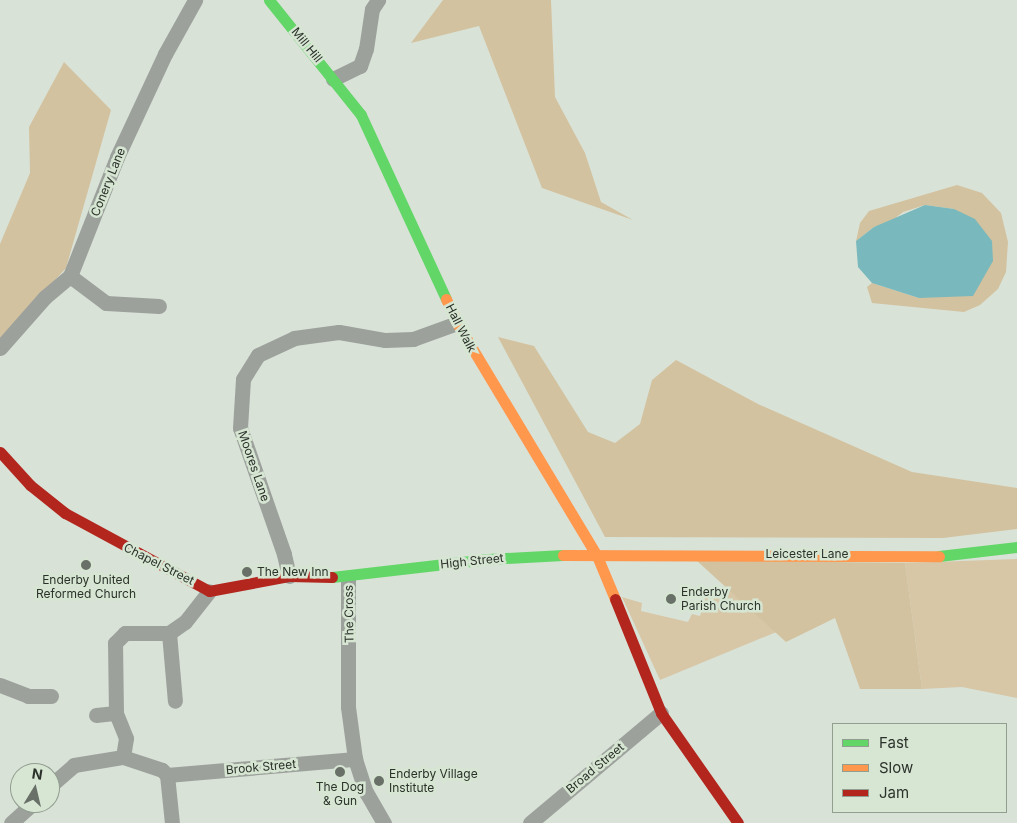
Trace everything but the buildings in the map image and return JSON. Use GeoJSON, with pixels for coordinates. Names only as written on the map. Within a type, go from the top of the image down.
{"type":"FeatureCollection","features":[{"type":"Feature","properties":{"kind":"street","name":"Conery Lane"},"geometry":{"type":"LineString","coordinates":[[0,348],[44,297],[70,276],[117,157],[165,54],[195,0]]}},
{"type":"Feature","properties":{"kind":"street","name":"Mill Hill"},"geometry":{"type":"LineString","coordinates":[[269,0],[343,91]]}},
{"type":"Feature","properties":{"kind":"street"},"geometry":{"type":"LineString","coordinates":[[334,79],[360,66],[366,49],[372,9],[378,0]]}},
{"type":"Feature","properties":{"kind":"street","name":"Hall Walk"},"geometry":{"type":"LineString","coordinates":[[343,91],[361,115],[393,180],[457,323],[597,556],[661,713],[738,823]]}},
{"type":"Feature","properties":{"kind":"street"},"geometry":{"type":"LineString","coordinates":[[70,276],[106,303],[159,306]]}},
{"type":"Feature","properties":{"kind":"street","name":"Moores Lane"},"geometry":{"type":"LineString","coordinates":[[289,576],[284,554],[240,428],[243,379],[258,355],[294,338],[339,332],[385,340],[413,339],[457,323]]}},
{"type":"Feature","properties":{"kind":"street","name":"Chapel Street"},"geometry":{"type":"LineString","coordinates":[[0,452],[30,485],[65,513],[210,590],[289,576],[348,578]]}},
{"type":"Feature","properties":{"kind":"street","name":"Leicester Lane"},"geometry":{"type":"LineString","coordinates":[[597,556],[734,553],[940,556],[1017,547]]}},
{"type":"Feature","properties":{"kind":"street","name":"High Street"},"geometry":{"type":"LineString","coordinates":[[348,578],[488,559],[597,556]]}},
{"type":"Feature","properties":{"kind":"street","name":"The Cross"},"geometry":{"type":"LineString","coordinates":[[348,578],[350,650],[348,707],[355,759],[366,792],[384,823]]}},
{"type":"Feature","properties":{"kind":"street"},"geometry":{"type":"LineString","coordinates":[[123,757],[126,738],[116,714],[115,643],[120,635],[169,632],[185,622],[210,590]]}},
{"type":"Feature","properties":{"kind":"street"},"geometry":{"type":"LineString","coordinates":[[169,632],[174,701]]}},
{"type":"Feature","properties":{"kind":"street"},"geometry":{"type":"LineString","coordinates":[[0,685],[28,696],[51,696]]}},
{"type":"Feature","properties":{"kind":"street","name":"Broad Street"},"geometry":{"type":"LineString","coordinates":[[530,823],[661,713]]}},
{"type":"Feature","properties":{"kind":"street"},"geometry":{"type":"LineString","coordinates":[[96,716],[116,714]]}},
{"type":"Feature","properties":{"kind":"street"},"geometry":{"type":"LineString","coordinates":[[60,777],[74,765],[98,759],[123,757],[162,770],[168,780],[172,823]]}},
{"type":"Feature","properties":{"kind":"street","name":"Brook Street"},"geometry":{"type":"LineString","coordinates":[[168,780],[355,759]]}},
{"type":"Feature","properties":{"kind":"street"},"geometry":{"type":"LineString","coordinates":[[11,823],[22,813]]}},
{"type":"Feature","properties":{"kind":"shaded area"},"geometry":{"type":"Polygon","coordinates":[[[443,0],[551,0],[555,97],[585,153],[601,202],[633,220],[542,188],[479,26],[411,43],[443,0]]]}},
{"type":"Feature","properties":{"kind":"shaded area"},"geometry":{"type":"Polygon","coordinates":[[[64,62],[111,110],[66,268],[0,341],[0,244],[30,173],[29,127],[64,62]]]}},
{"type":"Feature","properties":{"kind":"shaded area"},"geometry":{"type":"Polygon","coordinates":[[[957,185],[982,193],[1001,213],[1008,242],[1006,272],[998,289],[980,305],[964,312],[872,303],[867,287],[872,283],[919,298],[954,209],[925,205],[903,212],[889,223],[874,227],[856,241],[860,223],[869,211],[957,185]]]}},
{"type":"Feature","properties":{"kind":"shaded area"},"geometry":{"type":"Polygon","coordinates":[[[498,337],[534,346],[588,432],[615,443],[640,424],[652,380],[676,360],[758,404],[912,472],[1017,488],[1017,529],[943,538],[605,537],[498,337]]]}},
{"type":"Feature","properties":{"kind":"shaded area"},"geometry":{"type":"Polygon","coordinates":[[[1017,559],[1017,698],[962,687],[922,689],[905,563],[1017,559]]]}},
{"type":"Feature","properties":{"kind":"shaded area"},"geometry":{"type":"Polygon","coordinates":[[[696,560],[905,563],[922,689],[860,689],[835,618],[786,642],[696,560]]]}},
{"type":"Feature","properties":{"kind":"shaded area"},"geometry":{"type":"Polygon","coordinates":[[[731,585],[803,621],[660,680],[622,597],[642,603],[641,611],[688,622],[692,614],[700,616],[705,599],[704,591],[731,585]]]}},
{"type":"Feature","properties":{"kind":"water"},"geometry":{"type":"Polygon","coordinates":[[[925,205],[954,209],[975,219],[992,241],[993,261],[973,296],[919,298],[872,283],[858,267],[856,241],[874,227],[925,205]]]}},
{"type":"Feature","properties":{"kind":"traffic: fast"},"geometry":{"type":"LineString","coordinates":[[269,0],[361,115],[446,299]]}},
{"type":"Feature","properties":{"kind":"traffic: fast"},"geometry":{"type":"LineString","coordinates":[[939,556],[1017,547]]}},
{"type":"Feature","properties":{"kind":"traffic: fast"},"geometry":{"type":"LineString","coordinates":[[332,577],[488,559],[563,555]]}},
{"type":"Feature","properties":{"kind":"traffic: slow"},"geometry":{"type":"LineString","coordinates":[[446,299],[457,323],[597,556],[615,599]]}},
{"type":"Feature","properties":{"kind":"traffic: slow"},"geometry":{"type":"LineString","coordinates":[[563,555],[939,556]]}},
{"type":"Feature","properties":{"kind":"traffic: jam"},"geometry":{"type":"LineString","coordinates":[[0,452],[30,485],[65,513],[209,591],[289,576],[332,577]]}},
{"type":"Feature","properties":{"kind":"traffic: jam"},"geometry":{"type":"LineString","coordinates":[[615,599],[661,713],[738,823]]}},
{"type":"Feature","properties":{"kind":"place","name":"Enderby United Reformed Church"},"geometry":{"type":"Point","coordinates":[86,565]}},
{"type":"Feature","properties":{"kind":"place","name":"The New Inn"},"geometry":{"type":"Point","coordinates":[247,572]}},
{"type":"Feature","properties":{"kind":"place","name":"Enderby Parish Church"},"geometry":{"type":"Point","coordinates":[671,599]}},
{"type":"Feature","properties":{"kind":"place","name":"The Dog & Gun"},"geometry":{"type":"Point","coordinates":[340,772]}},
{"type":"Feature","properties":{"kind":"place","name":"Enderby Village Institute"},"geometry":{"type":"Point","coordinates":[379,781]}}]}
